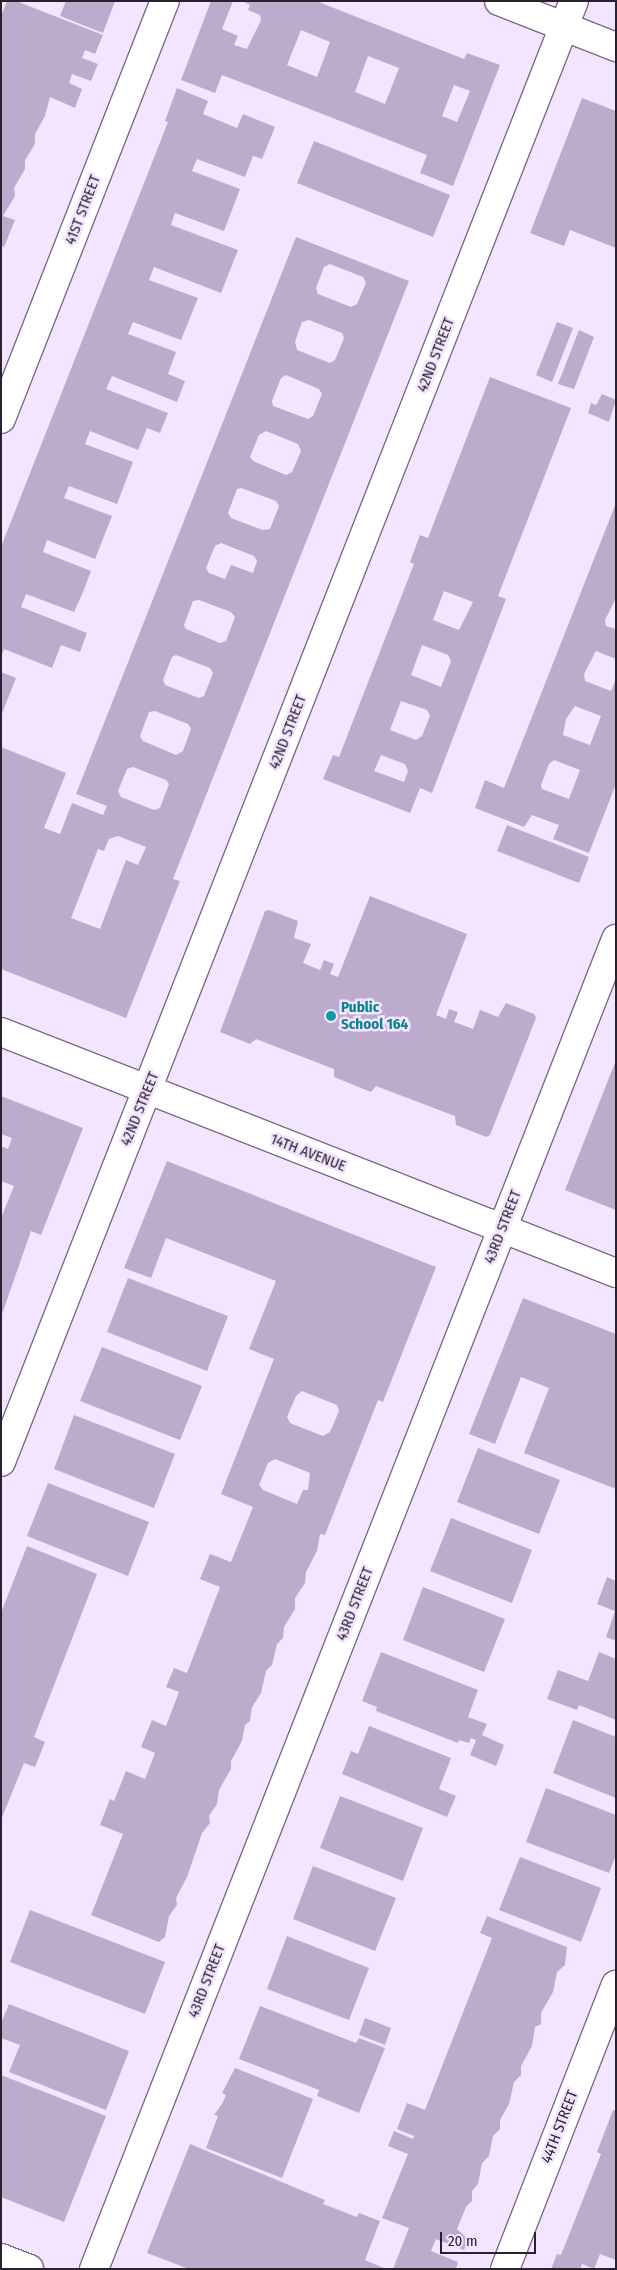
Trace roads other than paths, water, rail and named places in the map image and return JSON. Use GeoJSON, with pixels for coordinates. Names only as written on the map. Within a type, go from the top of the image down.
{"type":"FeatureCollection","features":[{"type":"Feature","properties":{"kind":"street","name":"41ST STREET"},"geometry":{"type":"LineString","coordinates":[[1,419],[165,1]]}},
{"type":"Feature","properties":{"kind":"street"},"geometry":{"type":"LineString","coordinates":[[499,1],[616,47]]}},
{"type":"Feature","properties":{"kind":"street","name":"42ND STREET"},"geometry":{"type":"LineString","coordinates":[[1,1462],[574,1]]}},
{"type":"Feature","properties":{"kind":"street","name":"43RD STREET"},"geometry":{"type":"LineString","coordinates":[[94,2269],[616,939]]}},
{"type":"Feature","properties":{"kind":"street","name":"14TH AVENUE"},"geometry":{"type":"LineString","coordinates":[[1,1032],[616,1273]]}},
{"type":"Feature","properties":{"kind":"street","name":"44TH STREET"},"geometry":{"type":"LineString","coordinates":[[505,2269],[616,1985]]}},
{"type":"Feature","properties":{"kind":"street"},"geometry":{"type":"LineString","coordinates":[[1,2258],[30,2269]]}},
{"type":"Feature","properties":{"kind":"place","name":"Public School 164"},"geometry":{"type":"Point","coordinates":[331,1016]}}]}
